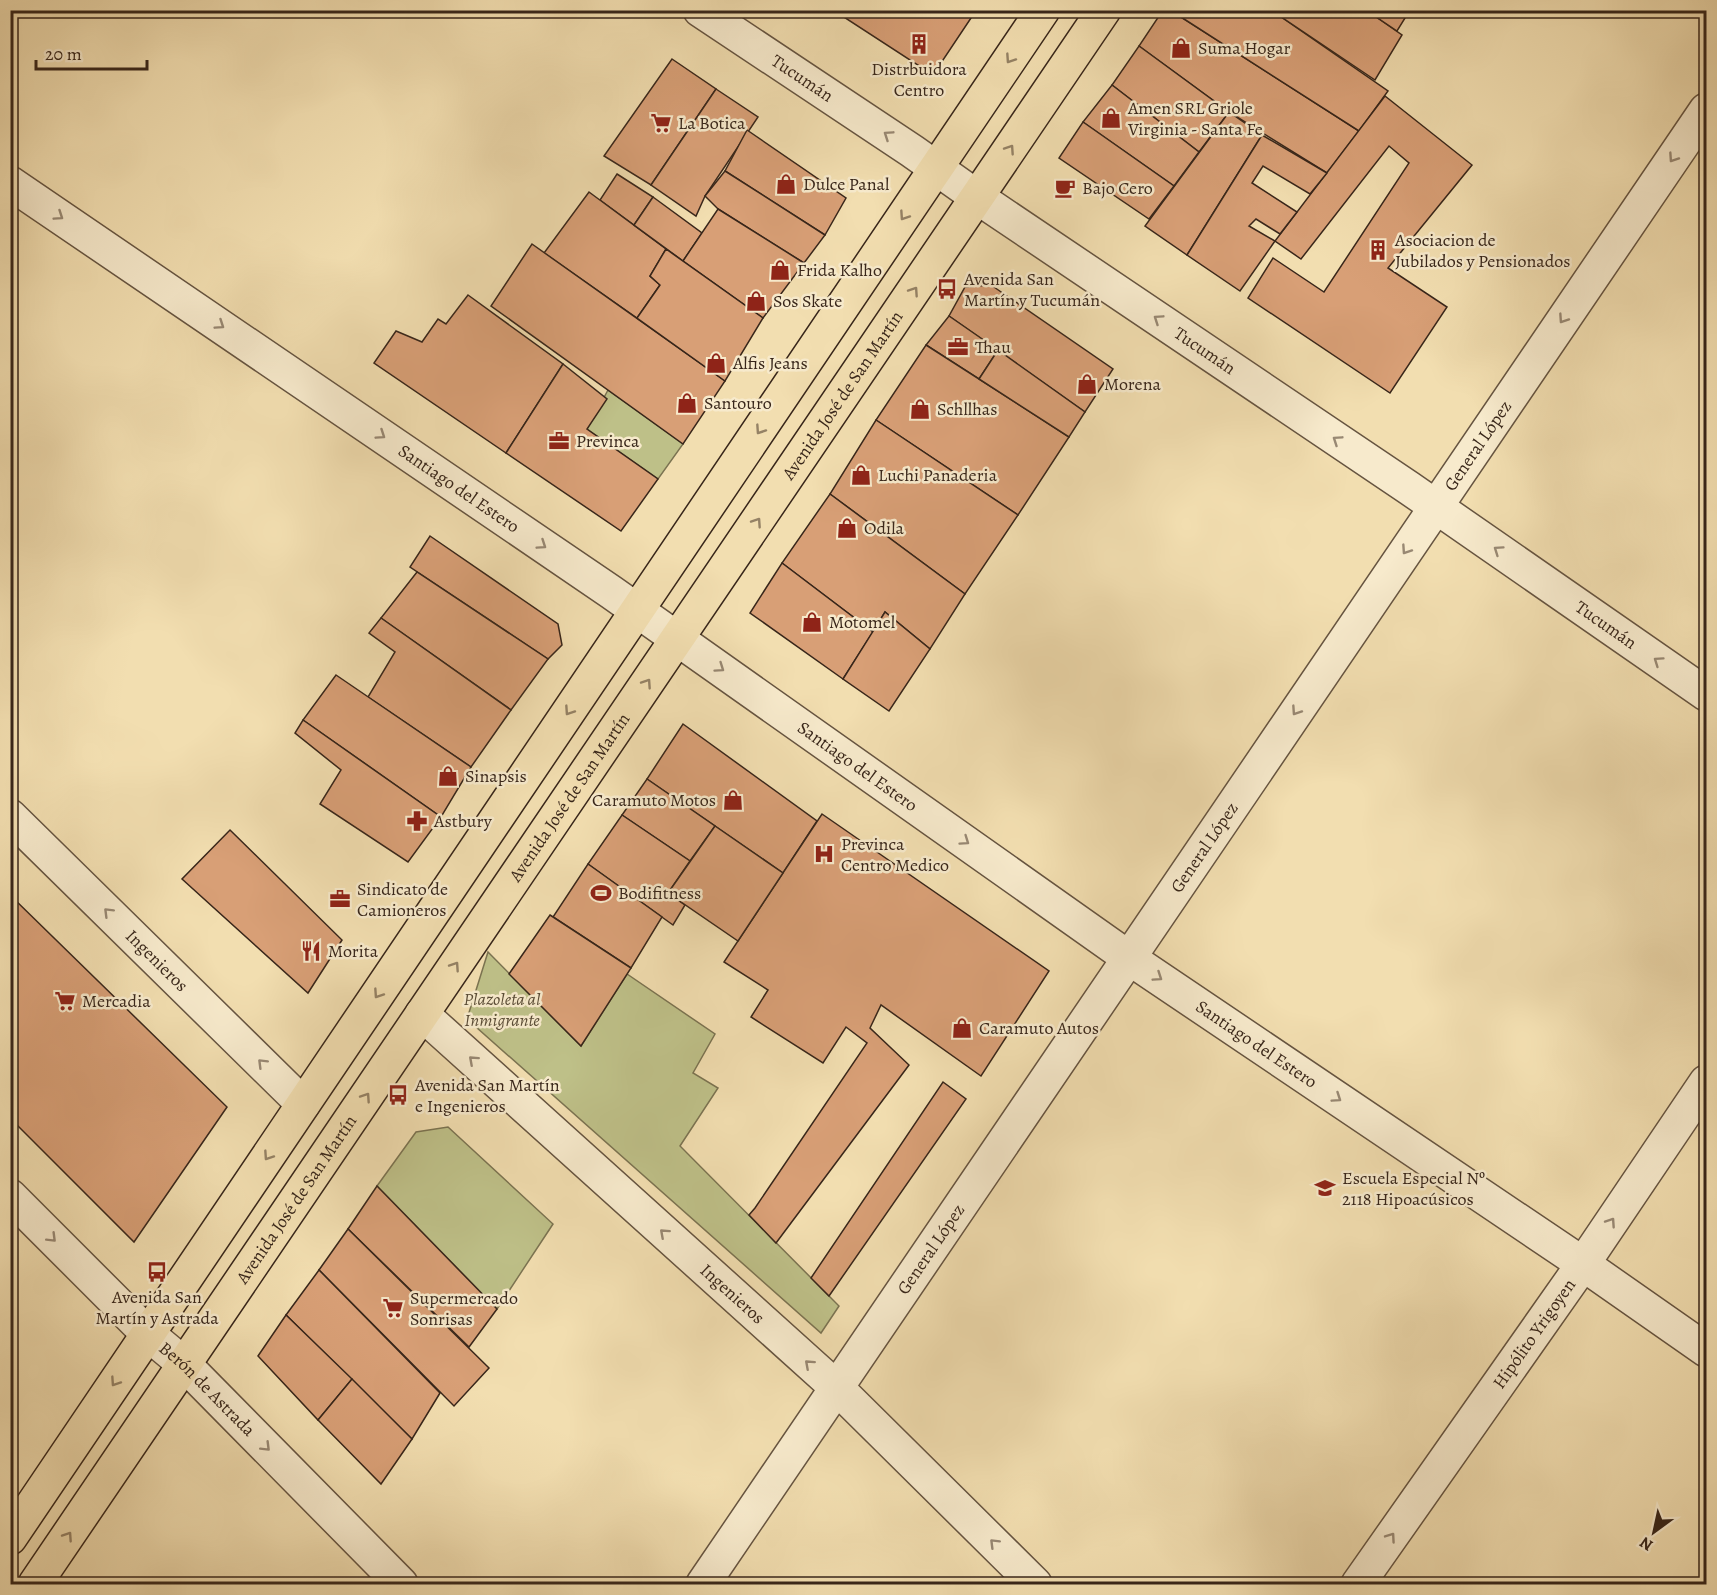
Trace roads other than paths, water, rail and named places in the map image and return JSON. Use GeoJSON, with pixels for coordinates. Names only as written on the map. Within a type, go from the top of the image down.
{"type":"FeatureCollection","features":[{"type":"Feature","properties":{"kind":"main road"},"geometry":{"type":"LineString","coordinates":[[10,1538],[1043,10]]}},
{"type":"Feature","properties":{"kind":"main road","name":"Avenida José de San Martín"},"geometry":{"type":"LineString","coordinates":[[35,1584],[1104,10]]}},
{"type":"Feature","properties":{"kind":"street","name":"Tucumán"},"geometry":{"type":"LineString","coordinates":[[700,10],[937,167],[977,197],[1707,694]]}},
{"type":"Feature","properties":{"kind":"street","name":"General López"},"geometry":{"type":"LineString","coordinates":[[704,1584],[1707,110]]}},
{"type":"Feature","properties":{"kind":"street","name":"Santiago del Estero"},"geometry":{"type":"LineString","coordinates":[[10,183],[678,638],[1129,957],[1707,1350]]}},
{"type":"Feature","properties":{"kind":"street","name":"Ingenieros"},"geometry":{"type":"LineString","coordinates":[[10,816],[303,1104]]}},
{"type":"Feature","properties":{"kind":"street","name":"Ingenieros"},"geometry":{"type":"LineString","coordinates":[[422,1014],[837,1388],[1035,1584]]}},
{"type":"Feature","properties":{"kind":"street","name":"Hipólito Yrigoyen"},"geometry":{"type":"LineString","coordinates":[[1358,1584],[1583,1264],[1707,1082]]}},
{"type":"Feature","properties":{"kind":"street","name":"Berón de Astrada"},"geometry":{"type":"LineString","coordinates":[[10,1197],[148,1334],[184,1364],[401,1584]]}},
{"type":"Feature","properties":{"kind":"place","name":"Distrbuidora Centro"},"geometry":{"type":"Point","coordinates":[919,44]}},
{"type":"Feature","properties":{"kind":"place","name":"Suma Hogar"},"geometry":{"type":"Point","coordinates":[1181,48]}},
{"type":"Feature","properties":{"kind":"place","name":"Amen SRL Griole Virginia - Santa Fe"},"geometry":{"type":"Point","coordinates":[1111,118]}},
{"type":"Feature","properties":{"kind":"place","name":"La Botica"},"geometry":{"type":"Point","coordinates":[661,123]}},
{"type":"Feature","properties":{"kind":"place","name":"Dulce Panal"},"geometry":{"type":"Point","coordinates":[786,184]}},
{"type":"Feature","properties":{"kind":"place","name":"Bajo Cero"},"geometry":{"type":"Point","coordinates":[1065,188]}},
{"type":"Feature","properties":{"kind":"place","name":"Asociacion de Jubilados y Pensionados"},"geometry":{"type":"Point","coordinates":[1378,250]}},
{"type":"Feature","properties":{"kind":"place","name":"Frida Kalho"},"geometry":{"type":"Point","coordinates":[780,270]}},
{"type":"Feature","properties":{"kind":"place","name":"Avenida San Martín y Tucumán"},"geometry":{"type":"Point","coordinates":[947,289]}},
{"type":"Feature","properties":{"kind":"place","name":"Sos Skate"},"geometry":{"type":"Point","coordinates":[756,301]}},
{"type":"Feature","properties":{"kind":"place","name":"Thau"},"geometry":{"type":"Point","coordinates":[958,347]}},
{"type":"Feature","properties":{"kind":"place","name":"Alfis Jeans"},"geometry":{"type":"Point","coordinates":[716,363]}},
{"type":"Feature","properties":{"kind":"place","name":"Morena"},"geometry":{"type":"Point","coordinates":[1087,384]}},
{"type":"Feature","properties":{"kind":"place","name":"Santouro"},"geometry":{"type":"Point","coordinates":[687,403]}},
{"type":"Feature","properties":{"kind":"place","name":"Schllhas"},"geometry":{"type":"Point","coordinates":[920,409]}},
{"type":"Feature","properties":{"kind":"place","name":"Previnca"},"geometry":{"type":"Point","coordinates":[559,441]}},
{"type":"Feature","properties":{"kind":"place","name":"Luchi Panaderia"},"geometry":{"type":"Point","coordinates":[861,475]}},
{"type":"Feature","properties":{"kind":"place","name":"Odila"},"geometry":{"type":"Point","coordinates":[847,528]}},
{"type":"Feature","properties":{"kind":"place","name":"Motomel"},"geometry":{"type":"Point","coordinates":[812,622]}},
{"type":"Feature","properties":{"kind":"place","name":"Sinapsis"},"geometry":{"type":"Point","coordinates":[448,776]}},
{"type":"Feature","properties":{"kind":"place","name":"Caramuto Motos"},"geometry":{"type":"Point","coordinates":[733,800]}},
{"type":"Feature","properties":{"kind":"place","name":"Astbury"},"geometry":{"type":"Point","coordinates":[417,821]}},
{"type":"Feature","properties":{"kind":"place","name":"Previnca Centro Medico"},"geometry":{"type":"Point","coordinates":[824,854]}},
{"type":"Feature","properties":{"kind":"place","name":"Bodifitness"},"geometry":{"type":"Point","coordinates":[601,893]}},
{"type":"Feature","properties":{"kind":"place","name":"Sindicato de Camioneros"},"geometry":{"type":"Point","coordinates":[340,899]}},
{"type":"Feature","properties":{"kind":"place","name":"Morita"},"geometry":{"type":"Point","coordinates":[311,951]}},
{"type":"Feature","properties":{"kind":"place","name":"Mercadia"},"geometry":{"type":"Point","coordinates":[65,1001]}},
{"type":"Feature","properties":{"kind":"place","name":"Caramuto Autos"},"geometry":{"type":"Point","coordinates":[962,1028]}},
{"type":"Feature","properties":{"kind":"place","name":"Avenida San Martín e Ingenieros"},"geometry":{"type":"Point","coordinates":[398,1095]}},
{"type":"Feature","properties":{"kind":"place","name":"Escuela Especial Nº 2118 Hipoacúsicos"},"geometry":{"type":"Point","coordinates":[1325,1188]}},
{"type":"Feature","properties":{"kind":"place","name":"Avenida San Martín y Astrada"},"geometry":{"type":"Point","coordinates":[157,1272]}},
{"type":"Feature","properties":{"kind":"place","name":"Supermercado Sonrisas"},"geometry":{"type":"Point","coordinates":[393,1308]}},
{"type":"Feature","properties":{"kind":"park label","name":"Plazoleta al Inmigrante"},"geometry":{"type":"Point","coordinates":[502,1009]}}]}
